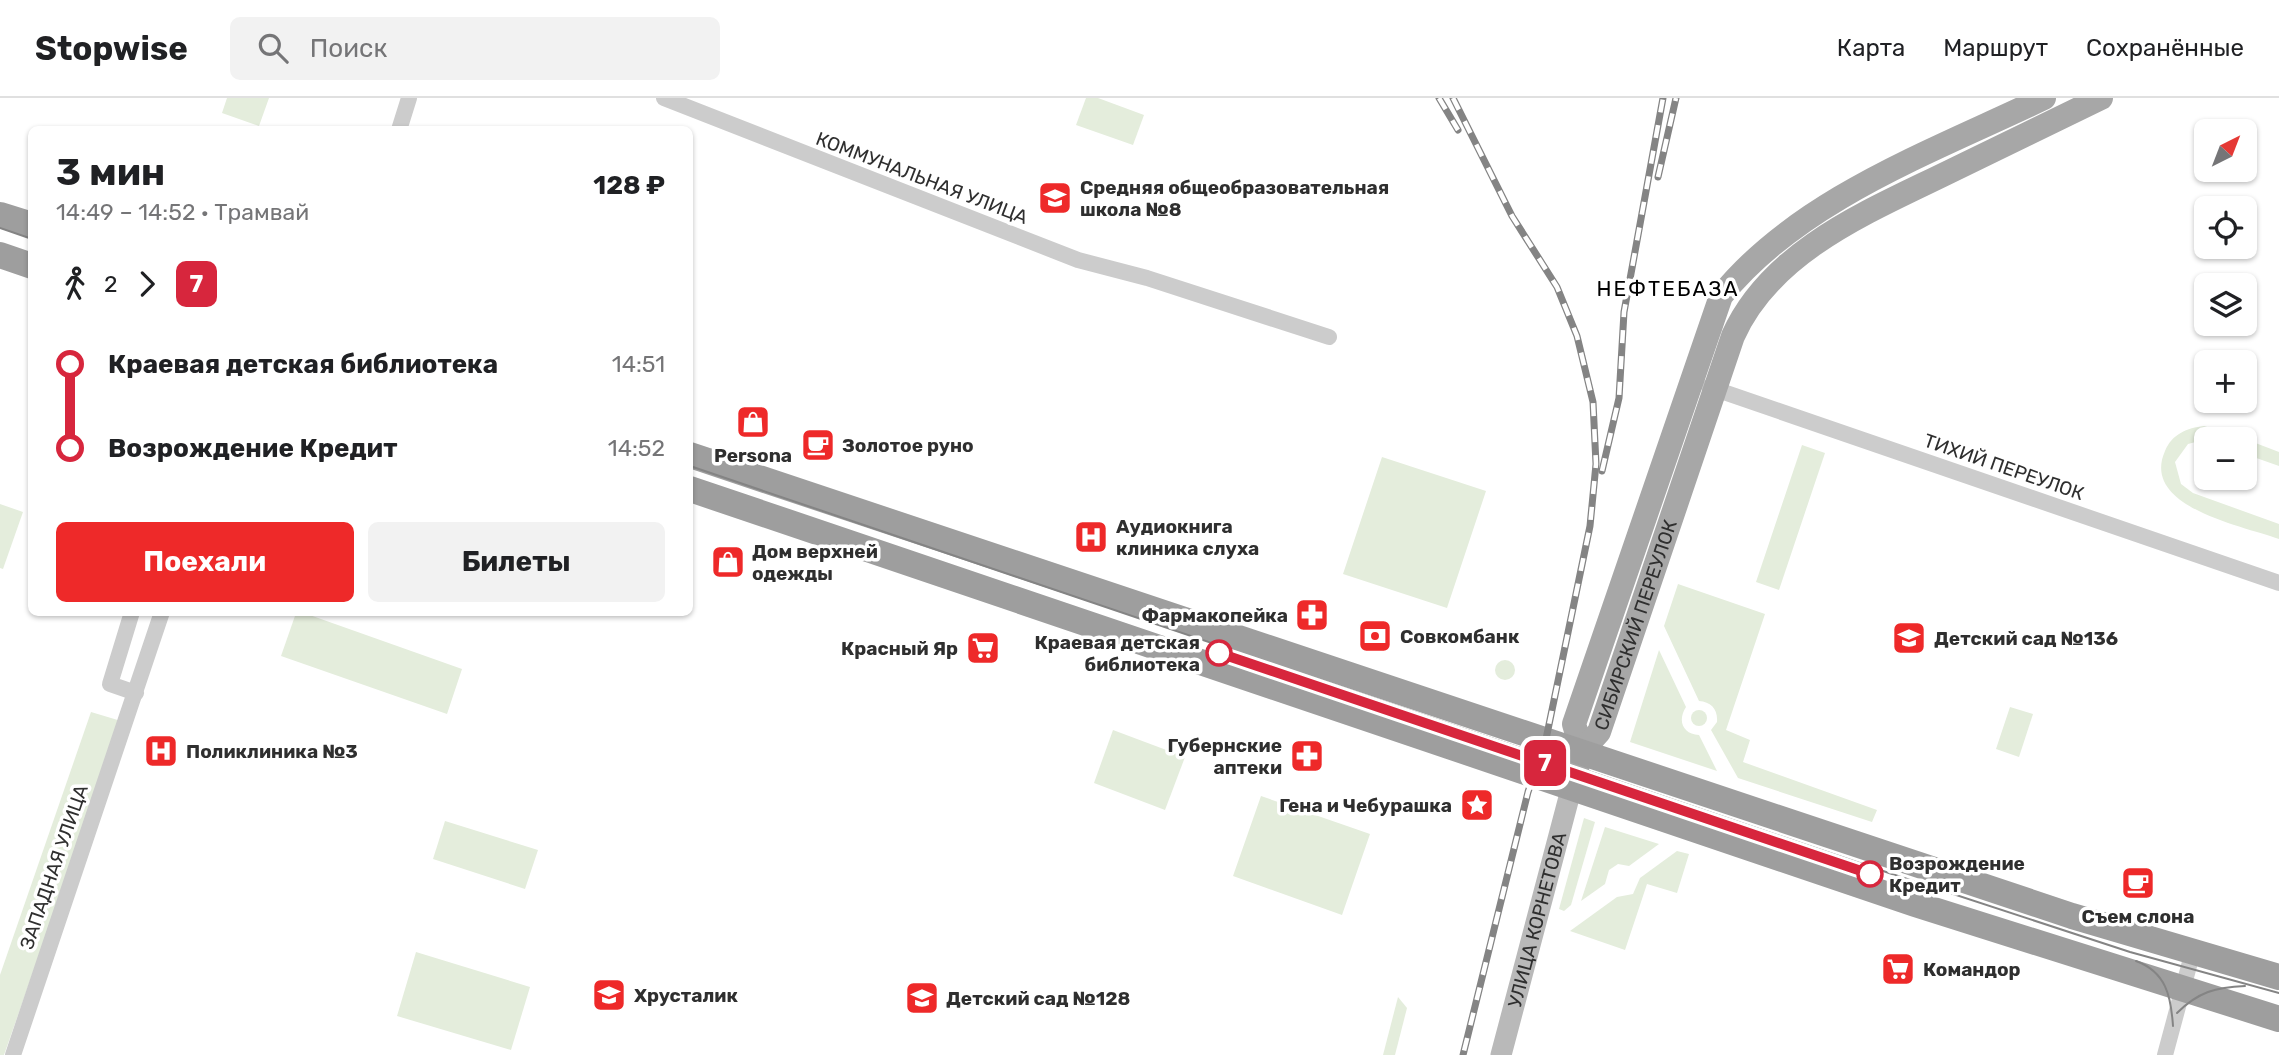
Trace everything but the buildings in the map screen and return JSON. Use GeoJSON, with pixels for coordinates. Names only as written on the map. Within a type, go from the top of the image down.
{"type":"FeatureCollection","features":[{"type":"Feature","properties":{"kind":"highway"},"geometry":{"type":"LineString","coordinates":[[0,215],[28,224]]}},
{"type":"Feature","properties":{"kind":"highway"},"geometry":{"type":"LineString","coordinates":[[0,255],[28,265]]}},
{"type":"Feature","properties":{"kind":"highway"},"geometry":{"type":"LineString","coordinates":[[693,456],[2072,916],[2279,977]]}},
{"type":"Feature","properties":{"kind":"highway"},"geometry":{"type":"LineString","coordinates":[[693,490],[1070,620],[1572,786],[1980,926],[2180,1001],[2279,1019]]}},
{"type":"Feature","properties":{"kind":"main road","name":"СИБИРСКИЙ ПЕРЕУЛОК"},"geometry":{"type":"LineString","coordinates":[[1572,786],[1582,751],[1599,732],[1704,385],[1721,296],[1745,267],[1784,233],[1848,193],[2044,98]]}},
{"type":"Feature","properties":{"kind":"main road","name":"СИБИРСКИЙ ПЕРЕУЛОК"},"geometry":{"type":"LineString","coordinates":[[1704,385],[1745,310],[1769,283],[1813,246],[1860,216],[2101,98]]}},
{"type":"Feature","properties":{"kind":"main road","name":"УЛИЦА КОРНЕТОВА"},"geometry":{"type":"LineString","coordinates":[[1501,1055],[1572,786]]}},
{"type":"Feature","properties":{"kind":"street"},"geometry":{"type":"LineString","coordinates":[[400,126],[409,98]]}},
{"type":"Feature","properties":{"kind":"street","name":"КОММУНАЛЬНАЯ УЛИЦА"},"geometry":{"type":"LineString","coordinates":[[664,98],[1079,260],[1147,278],[1329,337]]}},
{"type":"Feature","properties":{"kind":"street","name":"ТИХИЙ ПЕРЕУЛОК"},"geometry":{"type":"LineString","coordinates":[[1704,385],[2279,583]]}},
{"type":"Feature","properties":{"kind":"street"},"geometry":{"type":"LineString","coordinates":[[131,616],[110,684],[136,693]]}},
{"type":"Feature","properties":{"kind":"street","name":"ЗАПАДНАЯ УЛИЦА"},"geometry":{"type":"LineString","coordinates":[[13,1055],[161,616]]}},
{"type":"Feature","properties":{"kind":"street"},"geometry":{"type":"LineString","coordinates":[[2165,1055],[2193,951]]}},
{"type":"Feature","properties":{"kind":"green space"},"geometry":{"type":"Polygon","coordinates":[[[227,98],[269,98],[259,126],[222,113],[227,98]]]}},
{"type":"Feature","properties":{"kind":"green space"},"geometry":{"type":"Polygon","coordinates":[[[1086,98],[1098,98],[1144,115],[1133,145],[1076,125],[1086,98]]]}},
{"type":"Feature","properties":{"kind":"green space"},"geometry":{"type":"Polygon","coordinates":[[[2192,428],[2194,442],[2188,444],[2175,462],[2181,484],[2193,493],[2279,524],[2279,539],[2199,511],[2167,487],[2161,470],[2165,451],[2172,440],[2192,428]]]}},
{"type":"Feature","properties":{"kind":"green space"},"geometry":{"type":"Polygon","coordinates":[[[2257,444],[2279,452],[2279,466],[2257,458],[2257,444]]]}},
{"type":"Feature","properties":{"kind":"green space"},"geometry":{"type":"Polygon","coordinates":[[[1802,445],[1825,453],[1779,590],[1756,582],[1802,445]]]}},
{"type":"Feature","properties":{"kind":"green space"},"geometry":{"type":"Polygon","coordinates":[[[1382,457],[1486,491],[1447,608],[1343,574],[1382,457]]]}},
{"type":"Feature","properties":{"kind":"green space"},"geometry":{"type":"Polygon","coordinates":[[[0,504],[23,512],[3,569],[0,568],[0,504]]]}},
{"type":"Feature","properties":{"kind":"green space"},"geometry":{"type":"Polygon","coordinates":[[[1678,584],[1765,614],[1726,730],[1750,740],[1743,762],[1877,810],[1872,822],[1738,778],[1711,730],[1717,722],[1715,710],[1707,703],[1699,701],[1664,626],[1678,584]]]}},
{"type":"Feature","properties":{"kind":"green space"},"geometry":{"type":"Polygon","coordinates":[[[295,616],[312,616],[462,669],[447,714],[281,656],[295,616]]]}},
{"type":"Feature","properties":{"kind":"green space"},"geometry":{"type":"Polygon","coordinates":[[[1659,650],[1686,707],[1682,717],[1683,726],[1689,732],[1699,735],[1717,771],[1630,742],[1659,650]]]}},
{"type":"Feature","properties":{"kind":"green space"},"geometry":{"type":"Polygon","coordinates":[[[1505,660],[1512,663],[1515,670],[1512,677],[1505,680],[1498,677],[1495,670],[1498,663],[1505,660]]]}},
{"type":"Feature","properties":{"kind":"green space"},"geometry":{"type":"Polygon","coordinates":[[[2010,707],[2033,714],[2019,757],[1996,749],[2010,707]]]}},
{"type":"Feature","properties":{"kind":"green space"},"geometry":{"type":"Polygon","coordinates":[[[1699,710],[1705,712],[1705,724],[1699,726],[1693,724],[1691,718],[1693,712],[1699,710]]]}},
{"type":"Feature","properties":{"kind":"green space"},"geometry":{"type":"Polygon","coordinates":[[[91,712],[121,721],[4,1055],[0,1055],[0,975],[91,712]]]}},
{"type":"Feature","properties":{"kind":"green space"},"geometry":{"type":"Polygon","coordinates":[[[1113,730],[1185,757],[1165,810],[1094,783],[1113,730]]]}},
{"type":"Feature","properties":{"kind":"green space"},"geometry":{"type":"Polygon","coordinates":[[[1261,796],[1370,834],[1342,915],[1233,876],[1261,796]]]}},
{"type":"Feature","properties":{"kind":"green space"},"geometry":{"type":"Polygon","coordinates":[[[1584,818],[1595,822],[1571,905],[1564,911],[1559,909],[1584,818]]]}},
{"type":"Feature","properties":{"kind":"green space"},"geometry":{"type":"Polygon","coordinates":[[[445,821],[538,850],[525,889],[433,859],[445,821]]]}},
{"type":"Feature","properties":{"kind":"green space"},"geometry":{"type":"Polygon","coordinates":[[[1605,827],[1659,844],[1629,866],[1618,864],[1609,870],[1605,884],[1581,901],[1605,827]]]}},
{"type":"Feature","properties":{"kind":"green space"},"geometry":{"type":"Polygon","coordinates":[[[1677,851],[1689,854],[1677,893],[1647,884],[1625,950],[1570,931],[1617,897],[1633,894],[1640,878],[1677,851]]]}},
{"type":"Feature","properties":{"kind":"green space"},"geometry":{"type":"Polygon","coordinates":[[[416,952],[530,987],[511,1050],[397,1016],[416,952]]]}},
{"type":"Feature","properties":{"kind":"green space"},"geometry":{"type":"Polygon","coordinates":[[[1398,997],[1407,1008],[1395,1055],[1383,1055],[1398,997]]]}},
{"type":"Feature","properties":{"kind":"tram line"},"geometry":{"type":"LineString","coordinates":[[0,228],[28,238]]}},
{"type":"Feature","properties":{"kind":"tram line"},"geometry":{"type":"LineString","coordinates":[[693,467],[1892,874],[2130,952],[2279,993]]}},
{"type":"Feature","properties":{"kind":"tram line","name":"7"},"geometry":{"type":"LineString","coordinates":[[1219,653],[1870,874]]}},
{"type":"Feature","properties":{"kind":"tram line"},"geometry":{"type":"LineString","coordinates":[[2136,961],[2154,972],[2165,986],[2171,1005],[2173,1026]]}},
{"type":"Feature","properties":{"kind":"tram line"},"geometry":{"type":"LineString","coordinates":[[2177,1013],[2200,995],[2245,986]]}},
{"type":"Feature","properties":{"kind":"railway"},"geometry":{"type":"LineString","coordinates":[[1439,98],[1458,130]]}},
{"type":"Feature","properties":{"kind":"railway"},"geometry":{"type":"LineString","coordinates":[[1453,98],[1512,216],[1557,287],[1577,336],[1593,402],[1596,464],[1590,526],[1546,739],[1528,792],[1463,1055]]}},
{"type":"Feature","properties":{"kind":"railway"},"geometry":{"type":"LineString","coordinates":[[1602,471],[1619,398],[1624,312],[1663,98]]}},
{"type":"Feature","properties":{"kind":"railway"},"geometry":{"type":"LineString","coordinates":[[1658,177],[1676,98]]}},
{"type":"Feature","properties":{"kind":"place","name":"Средняя общеобразовательная школа №8"},"geometry":{"type":"Point","coordinates":[1055,198]}},
{"type":"Feature","properties":{"kind":"place","name":"Persona"},"geometry":{"type":"Point","coordinates":[753,422]}},
{"type":"Feature","properties":{"kind":"place","name":"Золотое руно"},"geometry":{"type":"Point","coordinates":[818,445]}},
{"type":"Feature","properties":{"kind":"place","name":"Аудиокнига клиника слуха"},"geometry":{"type":"Point","coordinates":[1091,537]}},
{"type":"Feature","properties":{"kind":"place","name":"Дом верхней одежды"},"geometry":{"type":"Point","coordinates":[728,562]}},
{"type":"Feature","properties":{"kind":"place","name":"Фармакопейка"},"geometry":{"type":"Point","coordinates":[1312,615]}},
{"type":"Feature","properties":{"kind":"place","name":"Совкомбанк"},"geometry":{"type":"Point","coordinates":[1375,636]}},
{"type":"Feature","properties":{"kind":"place","name":"Детский сад №136"},"geometry":{"type":"Point","coordinates":[1909,638]}},
{"type":"Feature","properties":{"kind":"place","name":"Красный Яр"},"geometry":{"type":"Point","coordinates":[983,648]}},
{"type":"Feature","properties":{"kind":"place","name":"Краевая детская библиотека"},"geometry":{"type":"Point","coordinates":[1219,653]}},
{"type":"Feature","properties":{"kind":"place","name":"Поликлиника №3"},"geometry":{"type":"Point","coordinates":[161,751]}},
{"type":"Feature","properties":{"kind":"place","name":"Губернские аптеки"},"geometry":{"type":"Point","coordinates":[1307,756]}},
{"type":"Feature","properties":{"kind":"place","name":"Гена и Чебурашка"},"geometry":{"type":"Point","coordinates":[1477,805]}},
{"type":"Feature","properties":{"kind":"place","name":"Возрождение Кредит"},"geometry":{"type":"Point","coordinates":[1870,874]}},
{"type":"Feature","properties":{"kind":"place","name":"Съем слона"},"geometry":{"type":"Point","coordinates":[2138,883]}},
{"type":"Feature","properties":{"kind":"place","name":"Командор"},"geometry":{"type":"Point","coordinates":[1898,969]}},
{"type":"Feature","properties":{"kind":"place","name":"Хрусталик"},"geometry":{"type":"Point","coordinates":[609,995]}},
{"type":"Feature","properties":{"kind":"place","name":"Детский сад №128"},"geometry":{"type":"Point","coordinates":[922,998]}},
{"type":"Feature","properties":{"kind":"district","name":"НЕФТЕБАЗА"},"geometry":{"type":"Point","coordinates":[1668,288]}}]}
